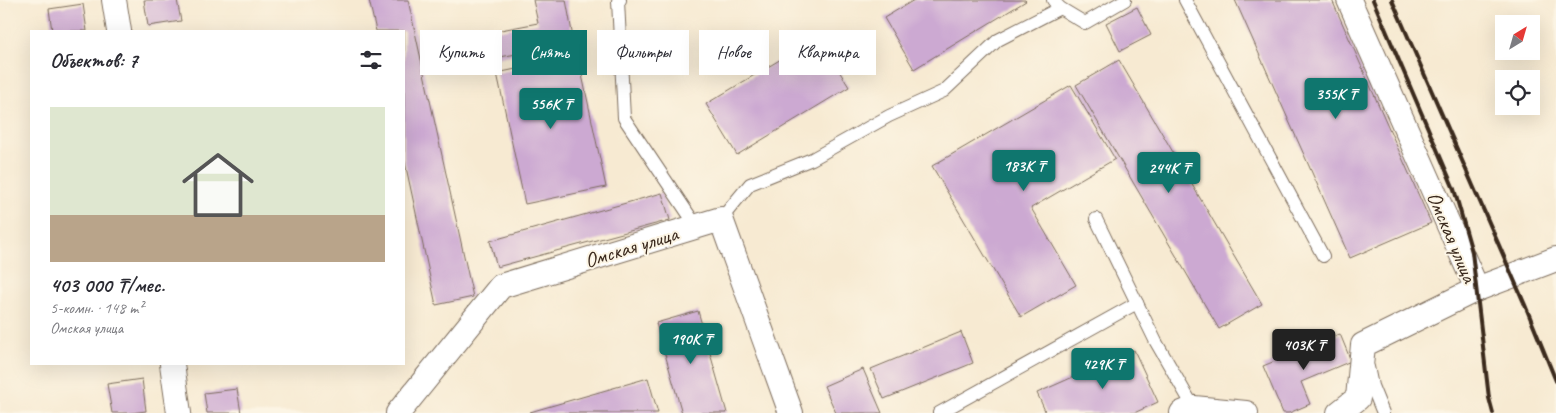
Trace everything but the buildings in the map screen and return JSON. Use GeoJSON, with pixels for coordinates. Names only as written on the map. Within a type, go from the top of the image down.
{"type":"FeatureCollection","features":[{"type":"Feature","properties":{"kind":"street"},"geometry":{"type":"LineString","coordinates":[[114,0],[119,30]]}},
{"type":"Feature","properties":{"kind":"street","name":"Омская улица"},"geometry":{"type":"LineString","coordinates":[[1349,0],[1476,289],[1363,346]]}},
{"type":"Feature","properties":{"kind":"street"},"geometry":{"type":"LineString","coordinates":[[720,219],[791,413]]}},
{"type":"Feature","properties":{"kind":"street","name":"Омская улица"},"geometry":{"type":"LineString","coordinates":[[398,413],[501,286],[720,219]]}},
{"type":"Feature","properties":{"kind":"street"},"geometry":{"type":"LineString","coordinates":[[1476,289],[1556,259]]}},
{"type":"Feature","properties":{"kind":"street"},"geometry":{"type":"LineString","coordinates":[[1340,413],[1358,398],[1363,346]]}},
{"type":"Feature","properties":{"kind":"street"},"geometry":{"type":"LineString","coordinates":[[172,365],[179,413]]}},
{"type":"Feature","properties":{"kind":"street"},"geometry":{"type":"LineString","coordinates":[[1188,411],[1246,413]]}},
{"type":"Feature","properties":{"kind":"lane"},"geometry":{"type":"LineString","coordinates":[[620,0],[618,1],[624,118],[697,227]]}},
{"type":"Feature","properties":{"kind":"lane"},"geometry":{"type":"LineString","coordinates":[[720,219],[750,184],[812,158],[889,116],[944,91],[998,40],[1056,4],[1084,23],[1125,0]]}},
{"type":"Feature","properties":{"kind":"lane"},"geometry":{"type":"LineString","coordinates":[[1185,0],[1323,256]]}},
{"type":"Feature","properties":{"kind":"lane"},"geometry":{"type":"LineString","coordinates":[[1096,219],[1188,411]]}},
{"type":"Feature","properties":{"kind":"lane"},"geometry":{"type":"LineString","coordinates":[[939,413],[1137,303]]}},
{"type":"Feature","properties":{"kind":"lane"},"geometry":{"type":"LineString","coordinates":[[1363,346],[1372,386],[1384,413]]}},
{"type":"Feature","properties":{"kind":"railway"},"geometry":{"type":"LineString","coordinates":[[1373,0],[1454,189],[1472,252],[1489,398],[1493,413]]}},
{"type":"Feature","properties":{"kind":"railway"},"geometry":{"type":"LineString","coordinates":[[1392,0],[1525,305],[1556,381]]}}]}
